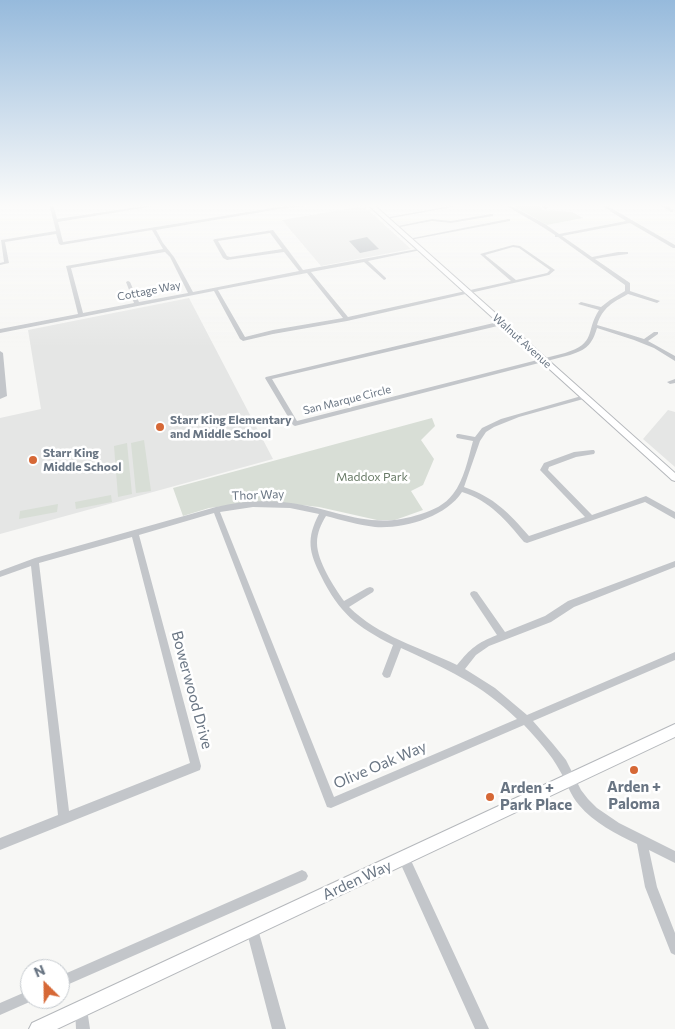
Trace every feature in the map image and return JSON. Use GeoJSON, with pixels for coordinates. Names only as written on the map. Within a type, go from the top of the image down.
{"type":"FeatureCollection","features":[{"type":"Feature","properties":{"kind":"main road","name":"Walnut Avenue"},"geometry":{"type":"LineString","coordinates":[[423,252],[675,478]]}},
{"type":"Feature","properties":{"kind":"main road","name":"Arden Way"},"geometry":{"type":"LineString","coordinates":[[38,1029],[675,730]]}},
{"type":"Feature","properties":{"kind":"street"},"geometry":{"type":"LineString","coordinates":[[0,264],[7,263],[5,252]]}},
{"type":"Feature","properties":{"kind":"street"},"geometry":{"type":"LineString","coordinates":[[80,315],[68,267],[154,252]]}},
{"type":"Feature","properties":{"kind":"street"},"geometry":{"type":"LineString","coordinates":[[168,252],[191,294]]}},
{"type":"Feature","properties":{"kind":"street"},"geometry":{"type":"LineString","coordinates":[[222,252],[229,259],[272,252]]}},
{"type":"Feature","properties":{"kind":"street"},"geometry":{"type":"LineString","coordinates":[[287,252],[302,272]]}},
{"type":"Feature","properties":{"kind":"street","name":"Cottage Way"},"geometry":{"type":"LineString","coordinates":[[0,331],[405,252]]}},
{"type":"Feature","properties":{"kind":"street"},"geometry":{"type":"LineString","coordinates":[[490,252],[482,254],[514,281]]}},
{"type":"Feature","properties":{"kind":"street"},"geometry":{"type":"LineString","coordinates":[[215,289],[243,339],[279,331],[312,327],[553,272],[527,252]]}},
{"type":"Feature","properties":{"kind":"street"},"geometry":{"type":"LineString","coordinates":[[582,252],[626,282],[629,288],[627,292]]}},
{"type":"Feature","properties":{"kind":"street"},"geometry":{"type":"LineString","coordinates":[[592,258],[626,253]]}},
{"type":"Feature","properties":{"kind":"street"},"geometry":{"type":"LineString","coordinates":[[365,260],[384,280]]}},
{"type":"Feature","properties":{"kind":"street"},"geometry":{"type":"LineString","coordinates":[[308,271],[346,319]]}},
{"type":"Feature","properties":{"kind":"street"},"geometry":{"type":"LineString","coordinates":[[128,282],[137,304]]}},
{"type":"Feature","properties":{"kind":"street"},"geometry":{"type":"LineString","coordinates":[[544,360],[581,348],[590,340],[601,309],[610,301],[627,292],[656,301]]}},
{"type":"Feature","properties":{"kind":"street"},"geometry":{"type":"LineString","coordinates":[[581,304],[601,309]]}},
{"type":"Feature","properties":{"kind":"street","name":"San Marque Circle"},"geometry":{"type":"LineString","coordinates":[[502,323],[268,378],[294,424],[544,360]]}},
{"type":"Feature","properties":{"kind":"street"},"geometry":{"type":"LineString","coordinates":[[594,326],[645,341],[675,359]]}},
{"type":"Feature","properties":{"kind":"street"},"geometry":{"type":"LineString","coordinates":[[645,341],[656,333]]}},
{"type":"Feature","properties":{"kind":"street"},"geometry":{"type":"LineString","coordinates":[[0,354],[4,396],[0,397]]}},
{"type":"Feature","properties":{"kind":"street","name":"Thor Way"},"geometry":{"type":"LineString","coordinates":[[0,574],[35,561],[216,510],[239,506],[271,504],[297,506],[366,523],[402,523],[444,508],[455,498],[461,489],[477,440],[484,430],[496,423],[585,398]]}},
{"type":"Feature","properties":{"kind":"street"},"geometry":{"type":"LineString","coordinates":[[460,436],[477,440]]}},
{"type":"Feature","properties":{"kind":"street"},"geometry":{"type":"LineString","coordinates":[[591,518],[544,470],[546,465],[580,453],[592,452]]}},
{"type":"Feature","properties":{"kind":"street"},"geometry":{"type":"LineString","coordinates":[[461,489],[482,496],[498,507],[527,540],[646,499],[675,516]]}},
{"type":"Feature","properties":{"kind":"street","name":"Olive Oak Way"},"geometry":{"type":"LineString","coordinates":[[216,510],[331,803],[675,656]]}},
{"type":"Feature","properties":{"kind":"street"},"geometry":{"type":"LineString","coordinates":[[324,512],[315,530],[314,551],[330,588],[343,606],[361,623],[398,643],[459,670],[494,692],[525,720],[552,751],[580,798],[596,814],[675,857]]}},
{"type":"Feature","properties":{"kind":"street","name":"Bowerwood Drive"},"geometry":{"type":"LineString","coordinates":[[0,844],[196,766],[134,533]]}},
{"type":"Feature","properties":{"kind":"street"},"geometry":{"type":"LineString","coordinates":[[35,561],[64,818]]}},
{"type":"Feature","properties":{"kind":"street"},"geometry":{"type":"LineString","coordinates":[[459,670],[477,649],[502,636],[548,618],[571,604],[675,564]]}},
{"type":"Feature","properties":{"kind":"street"},"geometry":{"type":"LineString","coordinates":[[343,606],[370,590]]}},
{"type":"Feature","properties":{"kind":"street"},"geometry":{"type":"LineString","coordinates":[[474,594],[502,636]]}},
{"type":"Feature","properties":{"kind":"street"},"geometry":{"type":"LineString","coordinates":[[387,674],[398,643]]}},
{"type":"Feature","properties":{"kind":"street"},"geometry":{"type":"LineString","coordinates":[[641,840],[652,887],[675,949]]}},
{"type":"Feature","properties":{"kind":"street"},"geometry":{"type":"LineString","coordinates":[[404,858],[482,1029]]}},
{"type":"Feature","properties":{"kind":"street"},"geometry":{"type":"LineString","coordinates":[[70,978],[302,876]]}},
{"type":"Feature","properties":{"kind":"street"},"geometry":{"type":"LineString","coordinates":[[252,929],[279,1029]]}},
{"type":"Feature","properties":{"kind":"street"},"geometry":{"type":"LineString","coordinates":[[0,1009],[20,1000]]}},
{"type":"Feature","properties":{"kind":"street"},"geometry":{"type":"LineString","coordinates":[[81,1009],[83,1029]]}},
{"type":"Feature","properties":{"kind":"shaded area"},"geometry":{"type":"Polygon","coordinates":[[[309,252],[395,252],[321,266],[309,252]]]}},
{"type":"Feature","properties":{"kind":"shaded area"},"geometry":{"type":"Polygon","coordinates":[[[189,298],[273,459],[0,534],[0,418],[41,409],[28,330],[189,298]]]}},
{"type":"Feature","properties":{"kind":"shaded area"},"geometry":{"type":"Polygon","coordinates":[[[668,410],[675,412],[675,467],[643,439],[668,410]]]}},
{"type":"Feature","properties":{"kind":"green space","name":"Maddox Park"},"geometry":{"type":"Polygon","coordinates":[[[432,418],[435,426],[421,440],[434,459],[423,485],[411,491],[423,510],[395,520],[377,520],[319,507],[265,501],[209,508],[183,516],[173,488],[432,418]]]}},
{"type":"Feature","properties":{"kind":"green space"},"geometry":{"type":"Polygon","coordinates":[[[144,440],[151,491],[136,493],[131,443],[144,440]]]}},
{"type":"Feature","properties":{"kind":"green space"},"geometry":{"type":"Polygon","coordinates":[[[127,443],[132,494],[118,497],[114,446],[127,443]]]}},
{"type":"Feature","properties":{"kind":"green space"},"geometry":{"type":"Polygon","coordinates":[[[111,495],[112,502],[76,509],[75,502],[111,495]]]}},
{"type":"Feature","properties":{"kind":"green space"},"geometry":{"type":"Polygon","coordinates":[[[58,504],[57,512],[19,519],[20,511],[58,504]]]}},
{"type":"Feature","properties":{"kind":"place","name":"Starr King Elementary and Middle School"},"geometry":{"type":"Point","coordinates":[160,427]}},
{"type":"Feature","properties":{"kind":"place","name":"Starr King Middle School"},"geometry":{"type":"Point","coordinates":[33,460]}},
{"type":"Feature","properties":{"kind":"place","name":"Arden + Paloma"},"geometry":{"type":"Point","coordinates":[634,770]}},
{"type":"Feature","properties":{"kind":"place","name":"Arden + Park Place"},"geometry":{"type":"Point","coordinates":[490,797]}}]}
